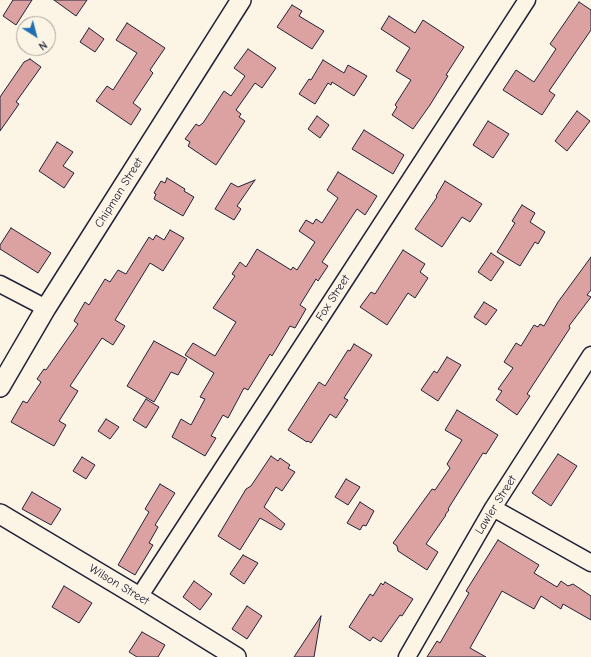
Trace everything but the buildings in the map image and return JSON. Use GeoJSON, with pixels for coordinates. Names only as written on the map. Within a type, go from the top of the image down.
{"type":"FeatureCollection","features":[{"type":"Feature","properties":{"kind":"street","name":"Chipman Street"},"geometry":{"type":"LineString","coordinates":[[0,387],[46,308],[241,0]]}},
{"type":"Feature","properties":{"kind":"street","name":"Fox Street"},"geometry":{"type":"LineString","coordinates":[[139,597],[527,0]]}},
{"type":"Feature","properties":{"kind":"street"},"geometry":{"type":"LineString","coordinates":[[0,284],[46,308]]}},
{"type":"Feature","properties":{"kind":"street","name":"Lawler Street"},"geometry":{"type":"LineString","coordinates":[[407,657],[493,508],[591,355]]}},
{"type":"Feature","properties":{"kind":"street"},"geometry":{"type":"LineString","coordinates":[[493,508],[591,563]]}},
{"type":"Feature","properties":{"kind":"street","name":"Wilson Street"},"geometry":{"type":"LineString","coordinates":[[0,514],[236,657]]}}]}
